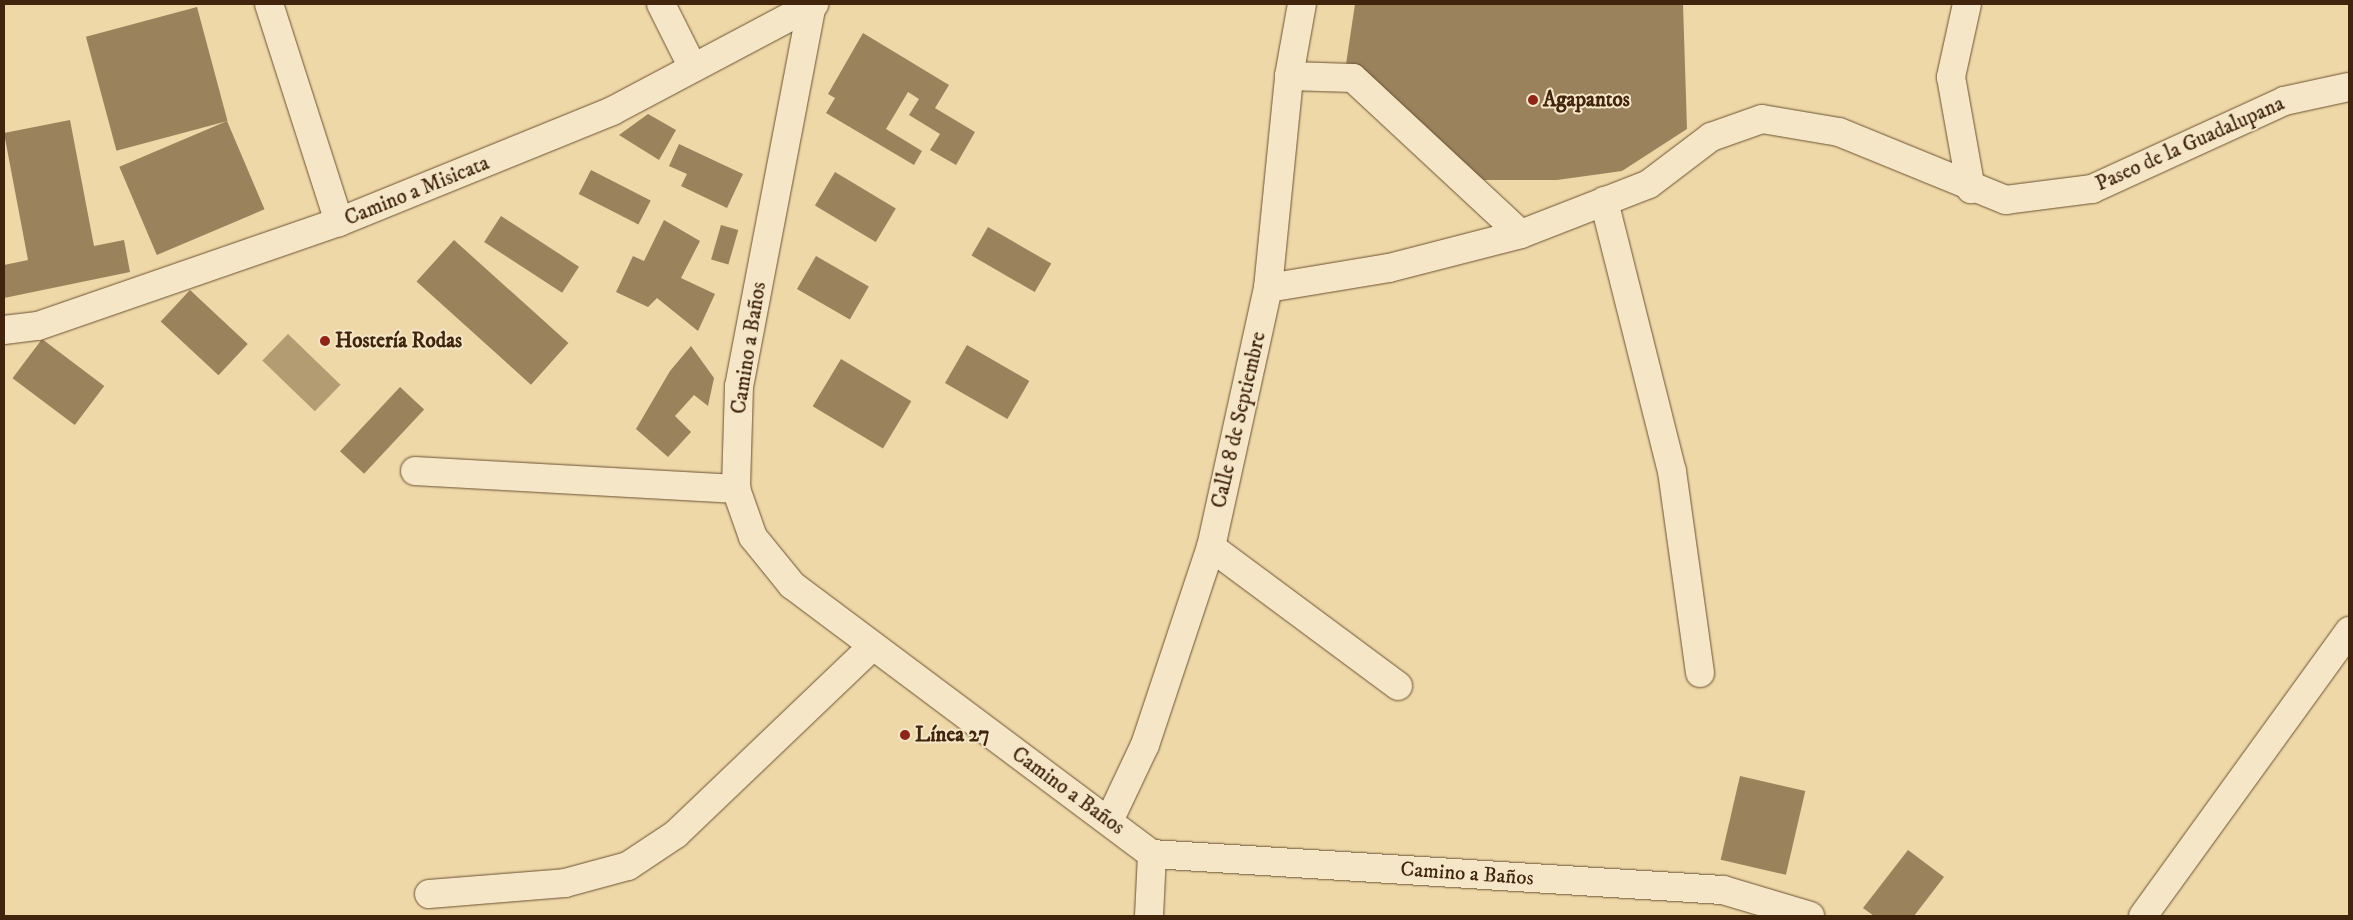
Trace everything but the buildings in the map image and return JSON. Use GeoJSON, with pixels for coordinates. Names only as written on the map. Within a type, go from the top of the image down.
{"type":"FeatureCollection","features":[{"type":"Feature","properties":{"kind":"street"},"geometry":{"type":"LineString","coordinates":[[269,4],[340,222]]}},
{"type":"Feature","properties":{"kind":"street"},"geometry":{"type":"LineString","coordinates":[[661,4],[692,66]]}},
{"type":"Feature","properties":{"kind":"street","name":"Camino a Misicata"},"geometry":{"type":"LineString","coordinates":[[4,330],[38,326],[340,222],[612,111],[692,66],[813,4]]}},
{"type":"Feature","properties":{"kind":"street","name":"Camino a Baños"},"geometry":{"type":"LineString","coordinates":[[813,4],[739,386],[736,489],[753,537],[792,586],[1152,854],[1723,890],[1810,916]]}},
{"type":"Feature","properties":{"kind":"street","name":"Calle 8 de Septiembre"},"geometry":{"type":"LineString","coordinates":[[1109,821],[1145,745],[1211,547],[1268,288],[1289,76],[1302,4]]}},
{"type":"Feature","properties":{"kind":"street"},"geometry":{"type":"LineString","coordinates":[[1966,4],[1951,77],[1971,189]]}},
{"type":"Feature","properties":{"kind":"street"},"geometry":{"type":"LineString","coordinates":[[1289,76],[1353,78],[1521,234]]}},
{"type":"Feature","properties":{"kind":"street","name":"Paseo de la Guadalupana"},"geometry":{"type":"LineString","coordinates":[[1268,288],[1389,268],[1521,234],[1649,184],[1711,137],[1762,119],[1839,132],[1971,189],[2006,200],[2092,189],[2284,101],[2349,87]]}},
{"type":"Feature","properties":{"kind":"street"},"geometry":{"type":"LineString","coordinates":[[1604,201],[1672,472],[1700,674]]}},
{"type":"Feature","properties":{"kind":"street"},"geometry":{"type":"LineString","coordinates":[[415,471],[736,489]]}},
{"type":"Feature","properties":{"kind":"street"},"geometry":{"type":"LineString","coordinates":[[1211,547],[1398,686]]}},
{"type":"Feature","properties":{"kind":"street"},"geometry":{"type":"LineString","coordinates":[[2143,916],[2349,631]]}},
{"type":"Feature","properties":{"kind":"street"},"geometry":{"type":"LineString","coordinates":[[429,894],[565,883],[628,866],[676,834],[872,647]]}},
{"type":"Feature","properties":{"kind":"street"},"geometry":{"type":"LineString","coordinates":[[1149,916],[1152,854]]}},
{"type":"Feature","properties":{"kind":"shaded area"},"geometry":{"type":"Polygon","coordinates":[[[288,334],[341,385],[315,411],[262,361],[288,334]]]}},
{"type":"Feature","properties":{"kind":"place","name":"Agapantos"},"geometry":{"type":"Point","coordinates":[1533,100]}},
{"type":"Feature","properties":{"kind":"place","name":"Hostería Rodas"},"geometry":{"type":"Point","coordinates":[325,341]}},
{"type":"Feature","properties":{"kind":"place","name":"Línea 27"},"geometry":{"type":"Point","coordinates":[905,735]}}]}
